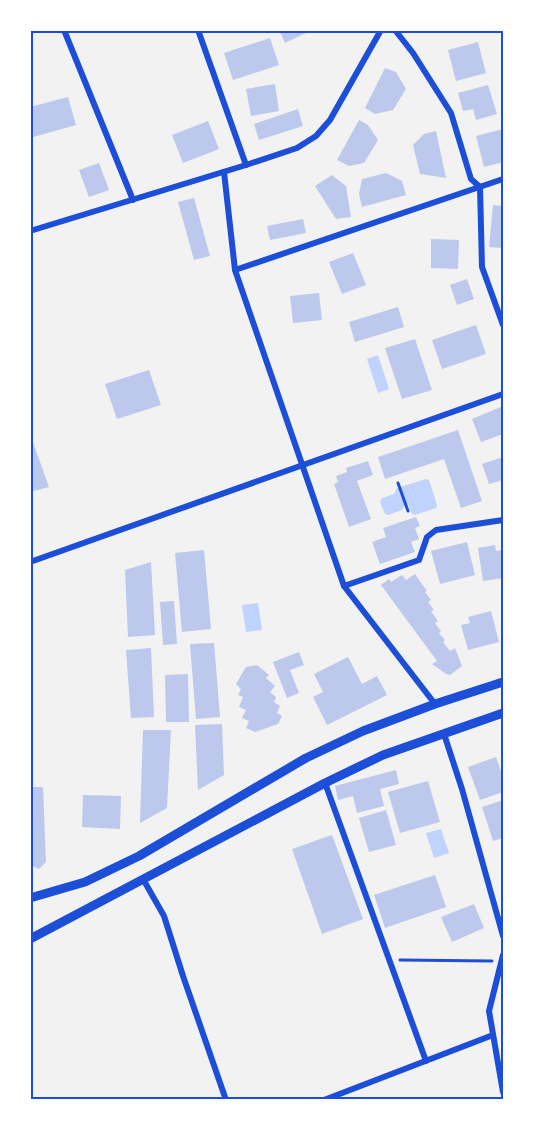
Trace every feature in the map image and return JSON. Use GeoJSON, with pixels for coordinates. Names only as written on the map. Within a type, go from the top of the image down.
{"type":"FeatureCollection","features":[{"type":"Feature","properties":{"kind":"main road"},"geometry":{"type":"LineString","coordinates":[[30,898],[85,882],[139,856],[306,758],[363,731],[503,682]]}},
{"type":"Feature","properties":{"kind":"main road"},"geometry":{"type":"LineString","coordinates":[[30,939],[325,783],[383,755],[503,713]]}},
{"type":"Feature","properties":{"kind":"street"},"geometry":{"type":"LineString","coordinates":[[64,30],[133,200]]}},
{"type":"Feature","properties":{"kind":"street"},"geometry":{"type":"LineString","coordinates":[[198,30],[246,165]]}},
{"type":"Feature","properties":{"kind":"street"},"geometry":{"type":"LineString","coordinates":[[30,231],[224,172],[297,147],[316,136],[330,120],[381,30]]}},
{"type":"Feature","properties":{"kind":"street"},"geometry":{"type":"LineString","coordinates":[[395,30],[413,53],[451,113],[471,180],[480,187]]}},
{"type":"Feature","properties":{"kind":"street"},"geometry":{"type":"LineString","coordinates":[[224,172],[235,270],[344,586],[435,705]]}},
{"type":"Feature","properties":{"kind":"street"},"geometry":{"type":"LineString","coordinates":[[235,270],[503,179]]}},
{"type":"Feature","properties":{"kind":"street"},"geometry":{"type":"LineString","coordinates":[[480,187],[482,267],[503,325]]}},
{"type":"Feature","properties":{"kind":"street"},"geometry":{"type":"LineString","coordinates":[[30,561],[503,394]]}},
{"type":"Feature","properties":{"kind":"street"},"geometry":{"type":"LineString","coordinates":[[344,586],[419,560],[427,537],[436,530],[503,520]]}},
{"type":"Feature","properties":{"kind":"street"},"geometry":{"type":"LineString","coordinates":[[444,734],[468,809],[503,936]]}},
{"type":"Feature","properties":{"kind":"street"},"geometry":{"type":"LineString","coordinates":[[325,783],[426,1061]]}},
{"type":"Feature","properties":{"kind":"street"},"geometry":{"type":"LineString","coordinates":[[143,879],[164,916],[226,1100]]}},
{"type":"Feature","properties":{"kind":"street"},"geometry":{"type":"LineString","coordinates":[[502,958],[489,1011],[502,1087]]}},
{"type":"Feature","properties":{"kind":"street"},"geometry":{"type":"LineString","coordinates":[[326,1100],[493,1035]]}},
{"type":"Feature","properties":{"kind":"path"},"geometry":{"type":"LineString","coordinates":[[398,483],[408,511]]}},
{"type":"Feature","properties":{"kind":"path"},"geometry":{"type":"LineString","coordinates":[[389,960],[502,958]]}},
{"type":"Feature","properties":{"kind":"water"},"geometry":{"type":"Polygon","coordinates":[[[378,355],[389,389],[378,393],[367,359],[378,355]]]}},
{"type":"Feature","properties":{"kind":"water"},"geometry":{"type":"Polygon","coordinates":[[[429,480],[436,508],[415,515],[412,514],[408,504],[402,510],[385,514],[380,502],[382,498],[394,494],[397,488],[429,480]]]}},
{"type":"Feature","properties":{"kind":"water"},"geometry":{"type":"Polygon","coordinates":[[[258,603],[262,630],[246,632],[242,605],[258,603]]]}},
{"type":"Feature","properties":{"kind":"water"},"geometry":{"type":"Polygon","coordinates":[[[441,829],[449,853],[434,858],[426,833],[441,829]]]}},
{"type":"Feature","properties":{"kind":"building"},"geometry":{"type":"Polygon","coordinates":[[[279,30],[312,30],[285,43],[279,30]]]}},
{"type":"Feature","properties":{"kind":"building"},"geometry":{"type":"Polygon","coordinates":[[[270,38],[279,65],[233,80],[224,53],[270,38]]]}},
{"type":"Feature","properties":{"kind":"building"},"geometry":{"type":"Polygon","coordinates":[[[478,42],[486,73],[456,81],[448,50],[478,42]]]}},
{"type":"Feature","properties":{"kind":"building"},"geometry":{"type":"Polygon","coordinates":[[[385,68],[396,72],[406,89],[393,110],[375,114],[365,108],[385,68]]]}},
{"type":"Feature","properties":{"kind":"building"},"geometry":{"type":"Polygon","coordinates":[[[275,84],[279,111],[251,116],[246,89],[275,84]]]}},
{"type":"Feature","properties":{"kind":"building"},"geometry":{"type":"Polygon","coordinates":[[[488,85],[497,114],[476,120],[473,109],[463,111],[458,93],[488,85]]]}},
{"type":"Feature","properties":{"kind":"building"},"geometry":{"type":"Polygon","coordinates":[[[68,97],[76,125],[30,138],[30,107],[68,97]]]}},
{"type":"Feature","properties":{"kind":"building"},"geometry":{"type":"Polygon","coordinates":[[[298,109],[303,126],[259,140],[254,124],[298,109]]]}},
{"type":"Feature","properties":{"kind":"building"},"geometry":{"type":"Polygon","coordinates":[[[359,120],[368,125],[378,140],[364,163],[349,166],[337,160],[359,120]]]}},
{"type":"Feature","properties":{"kind":"building"},"geometry":{"type":"Polygon","coordinates":[[[208,121],[219,149],[183,163],[172,135],[208,121]]]}},
{"type":"Feature","properties":{"kind":"building"},"geometry":{"type":"Polygon","coordinates":[[[503,129],[503,162],[484,167],[476,136],[503,129]]]}},
{"type":"Feature","properties":{"kind":"building"},"geometry":{"type":"Polygon","coordinates":[[[436,131],[446,178],[420,174],[413,145],[424,134],[436,131]]]}},
{"type":"Feature","properties":{"kind":"building"},"geometry":{"type":"Polygon","coordinates":[[[99,163],[109,190],[89,197],[79,170],[99,163]]]}},
{"type":"Feature","properties":{"kind":"building"},"geometry":{"type":"Polygon","coordinates":[[[386,173],[402,181],[406,195],[362,207],[359,194],[362,179],[386,173]]]}},
{"type":"Feature","properties":{"kind":"building"},"geometry":{"type":"Polygon","coordinates":[[[332,175],[346,186],[351,217],[336,219],[315,186],[332,175]]]}},
{"type":"Feature","properties":{"kind":"building"},"geometry":{"type":"Polygon","coordinates":[[[194,198],[210,256],[194,260],[178,202],[194,198]]]}},
{"type":"Feature","properties":{"kind":"building"},"geometry":{"type":"Polygon","coordinates":[[[493,205],[503,206],[503,248],[489,247],[493,205]]]}},
{"type":"Feature","properties":{"kind":"building"},"geometry":{"type":"Polygon","coordinates":[[[303,219],[306,233],[270,240],[267,226],[303,219]]]}},
{"type":"Feature","properties":{"kind":"building"},"geometry":{"type":"Polygon","coordinates":[[[431,239],[459,240],[458,269],[431,268],[431,239]]]}},
{"type":"Feature","properties":{"kind":"building"},"geometry":{"type":"Polygon","coordinates":[[[353,253],[366,285],[342,294],[329,262],[353,253]]]}},
{"type":"Feature","properties":{"kind":"building"},"geometry":{"type":"Polygon","coordinates":[[[467,279],[474,299],[457,305],[450,285],[467,279]]]}},
{"type":"Feature","properties":{"kind":"building"},"geometry":{"type":"Polygon","coordinates":[[[319,293],[322,320],[293,323],[290,296],[319,293]]]}},
{"type":"Feature","properties":{"kind":"building"},"geometry":{"type":"Polygon","coordinates":[[[398,307],[404,327],[355,342],[349,322],[398,307]]]}},
{"type":"Feature","properties":{"kind":"building"},"geometry":{"type":"Polygon","coordinates":[[[476,325],[486,354],[442,369],[432,340],[476,325]]]}},
{"type":"Feature","properties":{"kind":"building"},"geometry":{"type":"Polygon","coordinates":[[[415,339],[432,390],[402,399],[385,348],[415,339]]]}},
{"type":"Feature","properties":{"kind":"building"},"geometry":{"type":"Polygon","coordinates":[[[149,370],[161,405],[117,419],[105,384],[149,370]]]}},
{"type":"Feature","properties":{"kind":"building"},"geometry":{"type":"Polygon","coordinates":[[[503,406],[503,434],[481,442],[472,419],[503,406]]]}},
{"type":"Feature","properties":{"kind":"building"},"geometry":{"type":"Polygon","coordinates":[[[458,430],[482,501],[461,508],[444,459],[385,479],[378,457],[458,430]]]}},
{"type":"Feature","properties":{"kind":"building"},"geometry":{"type":"Polygon","coordinates":[[[30,434],[49,487],[30,492],[30,434]]]}},
{"type":"Feature","properties":{"kind":"building"},"geometry":{"type":"Polygon","coordinates":[[[503,457],[503,480],[489,484],[482,464],[503,457]]]}},
{"type":"Feature","properties":{"kind":"building"},"geometry":{"type":"Polygon","coordinates":[[[368,461],[373,475],[357,481],[371,519],[349,527],[334,484],[338,482],[336,476],[347,472],[346,468],[368,461]]]}},
{"type":"Feature","properties":{"kind":"building"},"geometry":{"type":"Polygon","coordinates":[[[416,517],[420,526],[415,528],[419,539],[411,542],[415,552],[380,564],[372,542],[386,537],[383,528],[416,517]]]}},
{"type":"Feature","properties":{"kind":"building"},"geometry":{"type":"Polygon","coordinates":[[[467,542],[475,575],[440,584],[431,551],[467,542]]]}},
{"type":"Feature","properties":{"kind":"building"},"geometry":{"type":"Polygon","coordinates":[[[495,545],[496,551],[503,550],[503,578],[483,581],[478,548],[495,545]]]}},
{"type":"Feature","properties":{"kind":"building"},"geometry":{"type":"Polygon","coordinates":[[[204,550],[211,629],[182,632],[175,553],[204,550]]]}},
{"type":"Feature","properties":{"kind":"building"},"geometry":{"type":"Polygon","coordinates":[[[151,562],[155,635],[128,637],[125,570],[151,562]]]}},
{"type":"Feature","properties":{"kind":"building"},"geometry":{"type":"Polygon","coordinates":[[[415,574],[431,600],[428,602],[434,610],[431,611],[438,621],[435,623],[445,640],[443,642],[450,651],[455,648],[462,666],[450,675],[432,664],[437,661],[381,585],[389,579],[391,582],[402,575],[406,580],[415,574]]]}},
{"type":"Feature","properties":{"kind":"building"},"geometry":{"type":"Polygon","coordinates":[[[174,601],[177,644],[163,645],[160,602],[174,601]]]}},
{"type":"Feature","properties":{"kind":"building"},"geometry":{"type":"Polygon","coordinates":[[[491,611],[499,642],[468,650],[461,625],[470,623],[468,617],[491,611]]]}},
{"type":"Feature","properties":{"kind":"building"},"geometry":{"type":"Polygon","coordinates":[[[214,643],[220,717],[196,719],[190,644],[214,643]]]}},
{"type":"Feature","properties":{"kind":"building"},"geometry":{"type":"Polygon","coordinates":[[[151,648],[154,717],[131,718],[126,650],[151,648]]]}},
{"type":"Feature","properties":{"kind":"building"},"geometry":{"type":"Polygon","coordinates":[[[299,652],[304,665],[290,670],[299,693],[287,698],[273,662],[299,652]]]}},
{"type":"Feature","properties":{"kind":"building"},"geometry":{"type":"Polygon","coordinates":[[[348,657],[362,684],[377,676],[387,695],[327,725],[313,697],[323,692],[314,674],[348,657]]]}},
{"type":"Feature","properties":{"kind":"building"},"geometry":{"type":"Polygon","coordinates":[[[257,665],[269,675],[266,678],[275,686],[270,692],[276,697],[274,702],[280,706],[277,713],[282,716],[278,724],[255,732],[246,728],[249,721],[242,718],[246,710],[239,707],[243,697],[238,695],[241,689],[236,684],[246,667],[257,665]]]}},
{"type":"Feature","properties":{"kind":"building"},"geometry":{"type":"Polygon","coordinates":[[[188,674],[189,722],[166,722],[165,675],[188,674]]]}},
{"type":"Feature","properties":{"kind":"building"},"geometry":{"type":"Polygon","coordinates":[[[222,724],[224,775],[198,790],[195,725],[222,724]]]}},
{"type":"Feature","properties":{"kind":"building"},"geometry":{"type":"Polygon","coordinates":[[[143,730],[171,730],[167,808],[140,823],[143,730]]]}},
{"type":"Feature","properties":{"kind":"building"},"geometry":{"type":"Polygon","coordinates":[[[496,757],[503,777],[503,792],[480,800],[468,767],[496,757]]]}},
{"type":"Feature","properties":{"kind":"building"},"geometry":{"type":"Polygon","coordinates":[[[396,770],[399,784],[380,789],[384,806],[357,813],[353,796],[338,800],[335,786],[396,770]]]}},
{"type":"Feature","properties":{"kind":"building"},"geometry":{"type":"Polygon","coordinates":[[[428,781],[440,822],[400,833],[388,792],[428,781]]]}},
{"type":"Feature","properties":{"kind":"building"},"geometry":{"type":"Polygon","coordinates":[[[30,787],[43,787],[46,862],[39,869],[30,865],[30,787]]]}},
{"type":"Feature","properties":{"kind":"building"},"geometry":{"type":"Polygon","coordinates":[[[83,795],[121,796],[120,829],[82,827],[83,795]]]}},
{"type":"Feature","properties":{"kind":"building"},"geometry":{"type":"Polygon","coordinates":[[[503,800],[503,838],[493,841],[482,807],[503,800]]]}},
{"type":"Feature","properties":{"kind":"building"},"geometry":{"type":"Polygon","coordinates":[[[386,810],[396,845],[369,852],[359,818],[386,810]]]}},
{"type":"Feature","properties":{"kind":"building"},"geometry":{"type":"Polygon","coordinates":[[[332,835],[363,919],[322,934],[292,849],[332,835]]]}},
{"type":"Feature","properties":{"kind":"building"},"geometry":{"type":"Polygon","coordinates":[[[435,875],[446,907],[385,928],[374,895],[435,875]]]}},
{"type":"Feature","properties":{"kind":"building"},"geometry":{"type":"Polygon","coordinates":[[[474,904],[484,928],[452,942],[441,917],[474,904]]]}}]}
